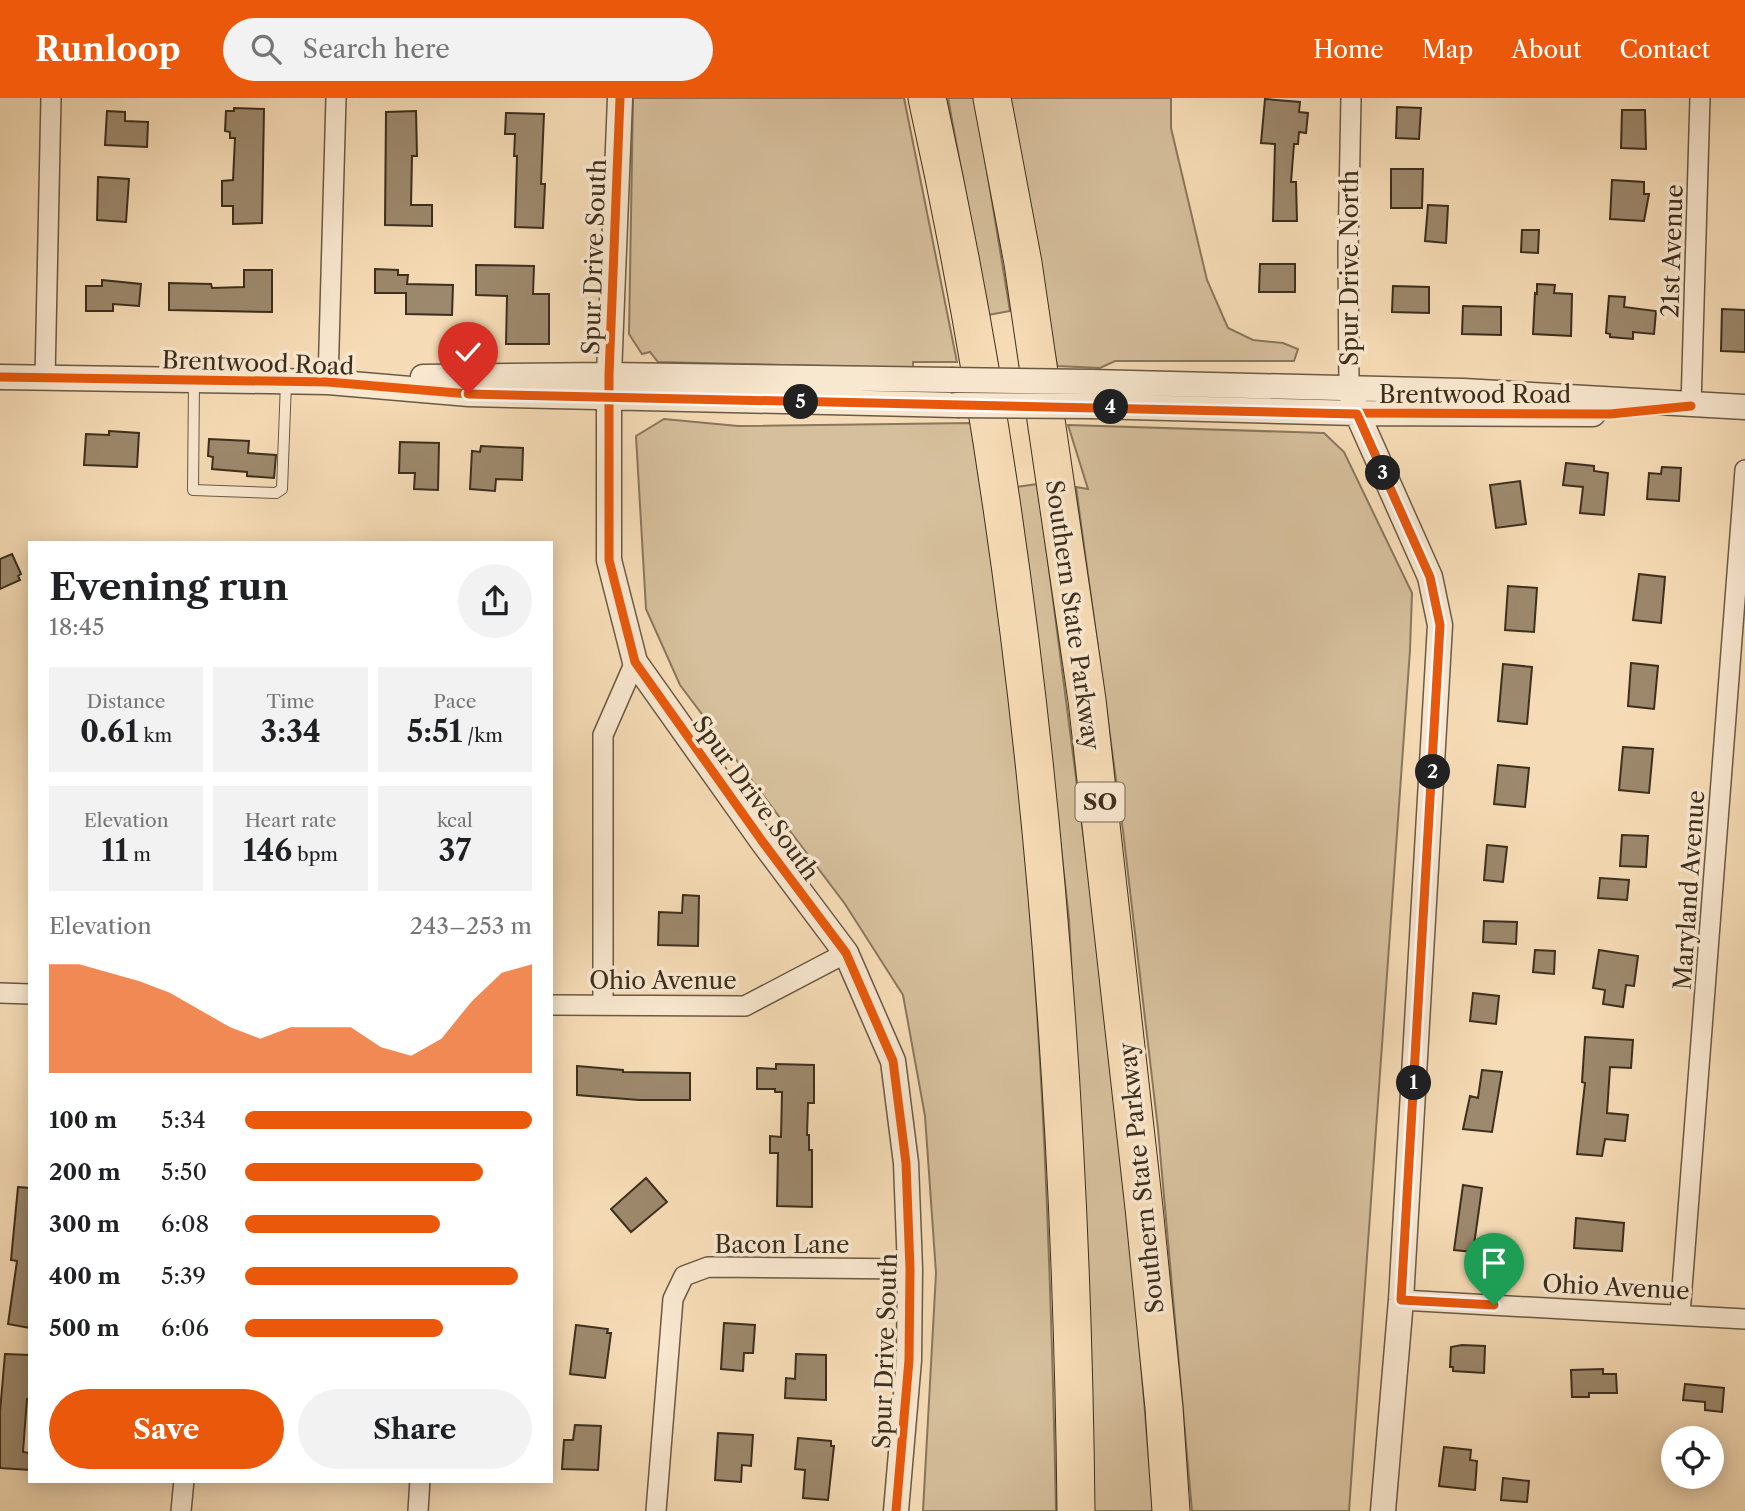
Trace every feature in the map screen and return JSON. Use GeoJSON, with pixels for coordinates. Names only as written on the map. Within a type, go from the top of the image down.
{"type":"FeatureCollection","features":[{"type":"Feature","properties":{"kind":"highway","name":"SO"},"geometry":{"type":"LineString","coordinates":[[927,98],[993,452],[1034,762],[1054,980],[1066,1182],[1076,1511]]}},
{"type":"Feature","properties":{"kind":"highway","name":"Southern State Parkway"},"geometry":{"type":"LineString","coordinates":[[992,98],[1023,263],[1087,700],[1144,1208],[1164,1408],[1171,1511]]}},
{"type":"Feature","properties":{"kind":"street"},"geometry":{"type":"LineString","coordinates":[[45,378],[51,98]]}},
{"type":"Feature","properties":{"kind":"street"},"geometry":{"type":"LineString","coordinates":[[328,382],[335,98]]}},
{"type":"Feature","properties":{"kind":"street","name":"Spur Drive South"},"geometry":{"type":"LineString","coordinates":[[620,98],[610,386],[609,560],[635,662],[762,841],[846,953],[893,1061],[906,1163],[910,1269],[909,1360],[897,1511]]}},
{"type":"Feature","properties":{"kind":"street","name":"Spur Drive North"},"geometry":{"type":"LineString","coordinates":[[1351,98],[1349,387],[1357,414],[1430,577],[1440,625],[1401,1300],[1383,1511]]}},
{"type":"Feature","properties":{"kind":"street","name":"21st Avenue"},"geometry":{"type":"LineString","coordinates":[[1691,406],[1700,98]]}},
{"type":"Feature","properties":{"kind":"street","name":"Brentwood Road"},"geometry":{"type":"LineString","coordinates":[[0,377],[328,382],[438,376],[957,405],[1357,414],[1610,414],[1691,406]]}},
{"type":"Feature","properties":{"kind":"street","name":"Brentwood Road"},"geometry":{"type":"LineString","coordinates":[[610,386],[951,380],[1091,382],[1349,387],[1745,407]]}},
{"type":"Feature","properties":{"kind":"street","name":"Maryland Avenue"},"geometry":{"type":"LineString","coordinates":[[1680,1314],[1745,470]]}},
{"type":"Feature","properties":{"kind":"street"},"geometry":{"type":"LineString","coordinates":[[603,1005],[603,735],[635,662]]}},
{"type":"Feature","properties":{"kind":"street","name":"Ohio Avenue"},"geometry":{"type":"LineString","coordinates":[[553,1005],[745,1006],[846,953]]}},
{"type":"Feature","properties":{"kind":"street"},"geometry":{"type":"LineString","coordinates":[[0,993],[28,994]]}},
{"type":"Feature","properties":{"kind":"street","name":"Bacon Lane"},"geometry":{"type":"LineString","coordinates":[[656,1511],[673,1299],[684,1276],[708,1267],[910,1269]]}},
{"type":"Feature","properties":{"kind":"street","name":"Ohio Avenue"},"geometry":{"type":"LineString","coordinates":[[1401,1300],[1680,1314],[1745,1320]]}},
{"type":"Feature","properties":{"kind":"street"},"geometry":{"type":"LineString","coordinates":[[181,1511],[184,1483]]}},
{"type":"Feature","properties":{"kind":"street"},"geometry":{"type":"LineString","coordinates":[[418,1511],[420,1483]]}},
{"type":"Feature","properties":{"kind":"lane"},"geometry":{"type":"LineString","coordinates":[[194,380],[192,490],[276,493],[282,489],[286,381]]}},
{"type":"Feature","properties":{"kind":"shaded area"},"geometry":{"type":"Polygon","coordinates":[[[633,98],[904,98],[957,362],[913,362],[913,368],[658,362],[650,352],[642,354],[629,334],[633,98]]]}},
{"type":"Feature","properties":{"kind":"shaded area"},"geometry":{"type":"Polygon","coordinates":[[[948,98],[975,98],[1010,311],[988,315],[948,98]]]}},
{"type":"Feature","properties":{"kind":"shaded area"},"geometry":{"type":"Polygon","coordinates":[[[1007,98],[1171,98],[1171,128],[1207,280],[1228,328],[1253,340],[1283,343],[1298,349],[1294,361],[1115,361],[1100,368],[1057,366],[1007,98]]]}},
{"type":"Feature","properties":{"kind":"shaded area"},"geometry":{"type":"Polygon","coordinates":[[[664,419],[738,426],[971,423],[1004,646],[1026,862],[1046,1186],[1056,1511],[923,1511],[936,1273],[925,1116],[903,995],[845,904],[680,685],[646,609],[636,436],[664,419]]]}},
{"type":"Feature","properties":{"kind":"shaded area"},"geometry":{"type":"Polygon","coordinates":[[[1068,425],[1324,433],[1344,452],[1412,593],[1349,1511],[1192,1511],[1158,1129],[1123,831],[1076,487],[1088,489],[1068,425]]]}},
{"type":"Feature","properties":{"kind":"shaded area"},"geometry":{"type":"Polygon","coordinates":[[[1038,484],[1123,1141],[1153,1511],[1093,1511],[1081,1149],[1069,919],[1040,661],[1016,487],[1038,484]]]}},
{"type":"Feature","properties":{"kind":"building"},"geometry":{"type":"Polygon","coordinates":[[[1265,99],[1300,102],[1299,112],[1308,113],[1306,133],[1299,132],[1298,144],[1294,144],[1291,182],[1296,182],[1297,221],[1273,221],[1275,144],[1261,143],[1265,99]]]}},
{"type":"Feature","properties":{"kind":"building"},"geometry":{"type":"Polygon","coordinates":[[[1397,107],[1421,108],[1419,139],[1396,138],[1397,107]]]}},
{"type":"Feature","properties":{"kind":"building"},"geometry":{"type":"Polygon","coordinates":[[[234,108],[264,109],[262,223],[233,224],[233,206],[222,206],[222,181],[233,180],[235,138],[230,138],[230,132],[225,131],[226,111],[234,111],[234,108]]]}},
{"type":"Feature","properties":{"kind":"building"},"geometry":{"type":"Polygon","coordinates":[[[1622,110],[1645,110],[1646,149],[1621,148],[1622,110]]]}},
{"type":"Feature","properties":{"kind":"building"},"geometry":{"type":"Polygon","coordinates":[[[107,111],[125,112],[125,121],[148,122],[147,147],[105,145],[107,111]]]}},
{"type":"Feature","properties":{"kind":"building"},"geometry":{"type":"Polygon","coordinates":[[[416,111],[417,156],[412,156],[411,205],[432,205],[432,226],[385,225],[386,112],[416,111]]]}},
{"type":"Feature","properties":{"kind":"building"},"geometry":{"type":"Polygon","coordinates":[[[506,113],[544,114],[541,184],[545,184],[543,228],[515,227],[517,156],[514,156],[515,134],[505,134],[506,113]]]}},
{"type":"Feature","properties":{"kind":"building"},"geometry":{"type":"Polygon","coordinates":[[[1391,169],[1423,169],[1422,208],[1391,208],[1391,169]]]}},
{"type":"Feature","properties":{"kind":"building"},"geometry":{"type":"Polygon","coordinates":[[[98,177],[129,179],[126,222],[97,220],[98,177]]]}},
{"type":"Feature","properties":{"kind":"building"},"geometry":{"type":"Polygon","coordinates":[[[1612,180],[1644,182],[1644,194],[1649,194],[1644,221],[1610,219],[1612,180]]]}},
{"type":"Feature","properties":{"kind":"building"},"geometry":{"type":"Polygon","coordinates":[[[1428,205],[1448,206],[1446,243],[1425,241],[1428,205]]]}},
{"type":"Feature","properties":{"kind":"building"},"geometry":{"type":"Polygon","coordinates":[[[1522,230],[1539,230],[1538,253],[1521,252],[1522,230]]]}},
{"type":"Feature","properties":{"kind":"building"},"geometry":{"type":"Polygon","coordinates":[[[1260,264],[1295,264],[1295,292],[1259,292],[1260,264]]]}},
{"type":"Feature","properties":{"kind":"building"},"geometry":{"type":"Polygon","coordinates":[[[476,265],[534,266],[533,294],[549,294],[549,344],[506,344],[507,296],[476,295],[476,265]]]}},
{"type":"Feature","properties":{"kind":"building"},"geometry":{"type":"Polygon","coordinates":[[[375,269],[398,270],[398,275],[408,275],[407,284],[453,285],[452,315],[406,314],[406,293],[375,293],[375,269]]]}},
{"type":"Feature","properties":{"kind":"building"},"geometry":{"type":"Polygon","coordinates":[[[244,270],[272,270],[272,312],[169,310],[169,283],[211,284],[212,288],[244,287],[244,270]]]}},
{"type":"Feature","properties":{"kind":"building"},"geometry":{"type":"Polygon","coordinates":[[[102,280],[141,284],[139,306],[113,304],[113,311],[86,311],[86,286],[102,286],[102,280]]]}},
{"type":"Feature","properties":{"kind":"building"},"geometry":{"type":"Polygon","coordinates":[[[1537,284],[1555,285],[1554,293],[1572,294],[1571,336],[1533,334],[1537,284]]]}},
{"type":"Feature","properties":{"kind":"building"},"geometry":{"type":"Polygon","coordinates":[[[1393,286],[1429,287],[1429,313],[1392,312],[1393,286]]]}},
{"type":"Feature","properties":{"kind":"building"},"geometry":{"type":"Polygon","coordinates":[[[1609,296],[1625,297],[1624,307],[1656,311],[1654,334],[1633,332],[1633,339],[1610,337],[1610,334],[1606,333],[1609,296]]]}},
{"type":"Feature","properties":{"kind":"building"},"geometry":{"type":"Polygon","coordinates":[[[1463,306],[1501,307],[1501,335],[1462,334],[1463,306]]]}},
{"type":"Feature","properties":{"kind":"building"},"geometry":{"type":"Polygon","coordinates":[[[1722,309],[1745,310],[1745,352],[1721,351],[1722,309]]]}},
{"type":"Feature","properties":{"kind":"building"},"geometry":{"type":"Polygon","coordinates":[[[109,431],[139,433],[137,467],[84,465],[86,434],[109,435],[109,431]]]}},
{"type":"Feature","properties":{"kind":"building"},"geometry":{"type":"Polygon","coordinates":[[[209,439],[249,441],[248,453],[276,455],[274,478],[212,469],[213,457],[208,456],[209,439]]]}},
{"type":"Feature","properties":{"kind":"building"},"geometry":{"type":"Polygon","coordinates":[[[400,442],[439,443],[438,490],[414,489],[415,473],[399,473],[400,442]]]}},
{"type":"Feature","properties":{"kind":"building"},"geometry":{"type":"Polygon","coordinates":[[[481,446],[523,448],[522,480],[496,479],[495,491],[470,489],[472,451],[480,452],[481,446]]]}},
{"type":"Feature","properties":{"kind":"building"},"geometry":{"type":"Polygon","coordinates":[[[1566,463],[1594,466],[1594,471],[1608,473],[1604,515],[1580,513],[1583,487],[1563,485],[1566,463]]]}},
{"type":"Feature","properties":{"kind":"building"},"geometry":{"type":"Polygon","coordinates":[[[1662,467],[1681,468],[1679,501],[1647,499],[1649,473],[1661,474],[1662,467]]]}},
{"type":"Feature","properties":{"kind":"building"},"geometry":{"type":"Polygon","coordinates":[[[1520,481],[1526,524],[1496,528],[1490,485],[1520,481]]]}},
{"type":"Feature","properties":{"kind":"building"},"geometry":{"type":"Polygon","coordinates":[[[12,554],[21,574],[18,576],[20,580],[0,589],[0,559],[12,554]]]}},
{"type":"Feature","properties":{"kind":"building"},"geometry":{"type":"Polygon","coordinates":[[[1639,574],[1665,577],[1661,623],[1633,620],[1639,574]]]}},
{"type":"Feature","properties":{"kind":"building"},"geometry":{"type":"Polygon","coordinates":[[[1508,586],[1537,588],[1534,632],[1505,630],[1508,586]]]}},
{"type":"Feature","properties":{"kind":"building"},"geometry":{"type":"Polygon","coordinates":[[[1631,663],[1658,666],[1654,709],[1628,706],[1631,663]]]}},
{"type":"Feature","properties":{"kind":"building"},"geometry":{"type":"Polygon","coordinates":[[[1503,664],[1532,667],[1527,724],[1498,721],[1503,664]]]}},
{"type":"Feature","properties":{"kind":"building"},"geometry":{"type":"Polygon","coordinates":[[[1623,747],[1653,749],[1649,793],[1619,790],[1623,747]]]}},
{"type":"Feature","properties":{"kind":"building"},"geometry":{"type":"Polygon","coordinates":[[[1498,765],[1529,768],[1525,807],[1494,804],[1498,765]]]}},
{"type":"Feature","properties":{"kind":"building"},"geometry":{"type":"Polygon","coordinates":[[[1622,835],[1648,836],[1646,867],[1620,866],[1622,835]]]}},
{"type":"Feature","properties":{"kind":"building"},"geometry":{"type":"Polygon","coordinates":[[[1487,845],[1507,847],[1503,882],[1484,880],[1487,845]]]}},
{"type":"Feature","properties":{"kind":"building"},"geometry":{"type":"Polygon","coordinates":[[[1600,878],[1629,880],[1627,900],[1598,898],[1600,878]]]}},
{"type":"Feature","properties":{"kind":"building"},"geometry":{"type":"Polygon","coordinates":[[[683,895],[699,896],[698,946],[658,945],[659,912],[682,913],[683,895]]]}},
{"type":"Feature","properties":{"kind":"building"},"geometry":{"type":"Polygon","coordinates":[[[1484,921],[1517,922],[1516,944],[1483,942],[1484,921]]]}},
{"type":"Feature","properties":{"kind":"building"},"geometry":{"type":"Polygon","coordinates":[[[1535,950],[1555,951],[1554,974],[1533,972],[1535,950]]]}},
{"type":"Feature","properties":{"kind":"building"},"geometry":{"type":"Polygon","coordinates":[[[1599,950],[1638,956],[1634,986],[1626,985],[1623,1007],[1603,1004],[1605,990],[1593,988],[1599,950]]]}},
{"type":"Feature","properties":{"kind":"building"},"geometry":{"type":"Polygon","coordinates":[[[1473,993],[1499,996],[1496,1024],[1470,1021],[1473,993]]]}},
{"type":"Feature","properties":{"kind":"building"},"geometry":{"type":"Polygon","coordinates":[[[1585,1037],[1633,1040],[1631,1068],[1610,1067],[1607,1113],[1628,1115],[1625,1141],[1605,1139],[1602,1156],[1577,1154],[1585,1083],[1582,1082],[1585,1037]]]}},
{"type":"Feature","properties":{"kind":"building"},"geometry":{"type":"Polygon","coordinates":[[[776,1064],[814,1065],[814,1103],[808,1103],[807,1135],[809,1150],[812,1150],[812,1207],[777,1206],[778,1153],[770,1153],[770,1136],[781,1137],[782,1092],[775,1092],[775,1089],[757,1089],[757,1068],[776,1069],[776,1064]]]}},
{"type":"Feature","properties":{"kind":"building"},"geometry":{"type":"Polygon","coordinates":[[[577,1066],[623,1072],[690,1073],[690,1100],[639,1100],[577,1095],[577,1066]]]}},
{"type":"Feature","properties":{"kind":"building"},"geometry":{"type":"Polygon","coordinates":[[[1482,1070],[1502,1072],[1492,1132],[1463,1129],[1470,1096],[1478,1098],[1482,1070]]]}},
{"type":"Feature","properties":{"kind":"building"},"geometry":{"type":"Polygon","coordinates":[[[646,1178],[667,1202],[631,1232],[611,1209],[646,1178]]]}},
{"type":"Feature","properties":{"kind":"building"},"geometry":{"type":"Polygon","coordinates":[[[1463,1185],[1482,1188],[1473,1252],[1454,1250],[1463,1185]]]}},
{"type":"Feature","properties":{"kind":"building"},"geometry":{"type":"Polygon","coordinates":[[[18,1187],[28,1188],[28,1328],[8,1324],[17,1261],[11,1260],[18,1187]]]}},
{"type":"Feature","properties":{"kind":"building"},"geometry":{"type":"Polygon","coordinates":[[[1576,1218],[1624,1223],[1622,1251],[1574,1248],[1576,1218]]]}},
{"type":"Feature","properties":{"kind":"building"},"geometry":{"type":"Polygon","coordinates":[[[724,1323],[755,1325],[753,1353],[744,1353],[743,1371],[721,1369],[724,1323]]]}},
{"type":"Feature","properties":{"kind":"building"},"geometry":{"type":"Polygon","coordinates":[[[576,1325],[608,1329],[607,1333],[611,1333],[605,1378],[570,1374],[576,1325]]]}},
{"type":"Feature","properties":{"kind":"building"},"geometry":{"type":"Polygon","coordinates":[[[1485,1346],[1484,1373],[1453,1371],[1453,1367],[1450,1367],[1451,1347],[1485,1346]]]}},
{"type":"Feature","properties":{"kind":"building"},"geometry":{"type":"Polygon","coordinates":[[[5,1354],[28,1355],[28,1399],[23,1452],[28,1453],[28,1470],[0,1468],[0,1412],[5,1354]]]}},
{"type":"Feature","properties":{"kind":"building"},"geometry":{"type":"Polygon","coordinates":[[[796,1354],[826,1355],[826,1400],[785,1398],[786,1378],[795,1379],[796,1354]]]}},
{"type":"Feature","properties":{"kind":"building"},"geometry":{"type":"Polygon","coordinates":[[[1603,1369],[1603,1374],[1616,1374],[1617,1393],[1589,1393],[1589,1397],[1572,1397],[1571,1370],[1603,1369]]]}},
{"type":"Feature","properties":{"kind":"building"},"geometry":{"type":"Polygon","coordinates":[[[1685,1384],[1724,1388],[1722,1412],[1705,1410],[1705,1402],[1683,1400],[1685,1384]]]}},
{"type":"Feature","properties":{"kind":"building"},"geometry":{"type":"Polygon","coordinates":[[[575,1425],[601,1426],[598,1470],[562,1469],[564,1440],[573,1440],[575,1425]]]}},
{"type":"Feature","properties":{"kind":"building"},"geometry":{"type":"Polygon","coordinates":[[[718,1433],[753,1435],[751,1466],[742,1465],[741,1482],[715,1480],[718,1433]]]}},
{"type":"Feature","properties":{"kind":"building"},"geometry":{"type":"Polygon","coordinates":[[[798,1438],[831,1441],[831,1446],[834,1446],[828,1500],[803,1498],[805,1470],[795,1469],[798,1438]]]}},
{"type":"Feature","properties":{"kind":"building"},"geometry":{"type":"Polygon","coordinates":[[[1444,1447],[1471,1450],[1470,1460],[1477,1461],[1475,1490],[1439,1486],[1444,1447]]]}},
{"type":"Feature","properties":{"kind":"building"},"geometry":{"type":"Polygon","coordinates":[[[1503,1478],[1529,1481],[1527,1502],[1501,1500],[1503,1478]]]}},
{"type":"Feature","properties":{"kind":"cycle path"},"geometry":{"type":"LineString","coordinates":[[620,98],[609,375],[609,560],[635,662],[762,841],[846,953],[893,1061],[906,1163],[910,1269],[909,1360],[896,1511]]}},
{"type":"Feature","properties":{"kind":"cycle path"},"geometry":{"type":"LineString","coordinates":[[0,377],[328,382],[469,394],[691,401],[1093,406],[1357,413],[1610,414],[1691,406]]}},
{"type":"Feature","properties":{"kind":"route"},"geometry":{"type":"LineString","coordinates":[[468,394],[1357,414],[1430,577],[1440,625],[1401,1300],[1494,1305]]}}]}
